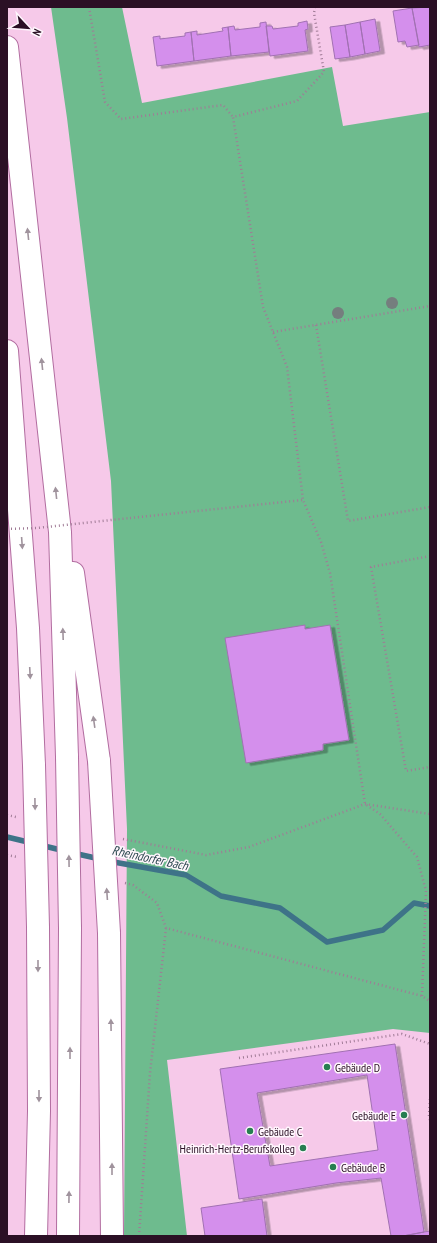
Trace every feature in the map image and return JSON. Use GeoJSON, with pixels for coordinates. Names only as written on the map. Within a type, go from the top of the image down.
{"type":"FeatureCollection","features":[{"type":"Feature","properties":{"kind":"highway"},"geometry":{"type":"LineString","coordinates":[[7,47],[60,532],[67,757],[70,928],[68,1236]]}},
{"type":"Feature","properties":{"kind":"highway"},"geometry":{"type":"LineString","coordinates":[[7,351],[17,463],[28,628],[34,765],[38,927],[39,1111],[36,1236]]}},
{"type":"Feature","properties":{"kind":"highway"},"geometry":{"type":"LineString","coordinates":[[7,530],[17,463]]}},
{"type":"Feature","properties":{"kind":"highway"},"geometry":{"type":"LineString","coordinates":[[60,532],[75,579],[99,761],[110,933],[112,1236]]}},
{"type":"Feature","properties":{"kind":"path"},"geometry":{"type":"LineString","coordinates":[[89,7],[105,102],[121,119],[222,105],[232,117],[263,307],[287,366],[303,500],[321,542],[330,573],[365,804],[380,814],[417,857],[426,891],[422,996]]}},
{"type":"Feature","properties":{"kind":"path"},"geometry":{"type":"LineString","coordinates":[[232,117],[297,100],[324,72],[314,13],[315,7]]}},
{"type":"Feature","properties":{"kind":"path"},"geometry":{"type":"LineString","coordinates":[[273,332],[430,306]]}},
{"type":"Feature","properties":{"kind":"path"},"geometry":{"type":"LineString","coordinates":[[316,325],[348,521],[430,508]]}},
{"type":"Feature","properties":{"kind":"path"},"geometry":{"type":"LineString","coordinates":[[7,530],[303,500]]}},
{"type":"Feature","properties":{"kind":"path"},"geometry":{"type":"LineString","coordinates":[[430,556],[371,567],[406,771],[430,767]]}},
{"type":"Feature","properties":{"kind":"path"},"geometry":{"type":"LineString","coordinates":[[168,849],[206,855],[249,847],[365,804],[430,814]]}},
{"type":"Feature","properties":{"kind":"path"},"geometry":{"type":"LineString","coordinates":[[7,855],[22,858]]}},
{"type":"Feature","properties":{"kind":"path"},"geometry":{"type":"LineString","coordinates":[[118,882],[133,885],[157,903],[166,928],[150,1073],[139,1236]]}},
{"type":"Feature","properties":{"kind":"path"},"geometry":{"type":"LineString","coordinates":[[166,928],[422,996],[430,1001]]}},
{"type":"Feature","properties":{"kind":"path"},"geometry":{"type":"LineString","coordinates":[[239,1058],[402,1034],[430,1044]]}},
{"type":"Feature","properties":{"kind":"path"},"geometry":{"type":"LineString","coordinates":[[430,1099],[428,1116],[430,1120]]}},
{"type":"Feature","properties":{"kind":"green space"},"geometry":{"type":"Polygon","coordinates":[[[51,7],[122,7],[142,103],[332,67],[343,126],[430,112],[430,1033],[393,1029],[167,1060],[187,1236],[124,1236],[127,829],[111,481],[67,118],[51,7]]]}},
{"type":"Feature","properties":{"kind":"building"},"geometry":{"type":"Polygon","coordinates":[[[430,7],[430,45],[419,47],[412,8],[430,7]]]}},
{"type":"Feature","properties":{"kind":"building"},"geometry":{"type":"Polygon","coordinates":[[[412,8],[419,45],[407,47],[405,41],[398,42],[393,11],[412,8]]]}},
{"type":"Feature","properties":{"kind":"building"},"geometry":{"type":"Polygon","coordinates":[[[375,19],[380,51],[365,54],[360,22],[375,19]]]}},
{"type":"Feature","properties":{"kind":"building"},"geometry":{"type":"Polygon","coordinates":[[[307,21],[308,29],[305,30],[308,51],[270,56],[266,26],[272,26],[273,29],[298,26],[298,23],[307,21]]]}},
{"type":"Feature","properties":{"kind":"building"},"geometry":{"type":"Polygon","coordinates":[[[266,22],[269,52],[231,56],[228,27],[234,26],[235,30],[260,27],[260,23],[266,22]]]}},
{"type":"Feature","properties":{"kind":"building"},"geometry":{"type":"Polygon","coordinates":[[[360,22],[365,54],[350,57],[345,25],[360,22]]]}},
{"type":"Feature","properties":{"kind":"building"},"geometry":{"type":"Polygon","coordinates":[[[345,25],[350,57],[335,59],[330,27],[345,25]]]}},
{"type":"Feature","properties":{"kind":"building"},"geometry":{"type":"Polygon","coordinates":[[[228,27],[231,56],[194,61],[191,32],[197,31],[197,35],[223,31],[222,28],[228,27]]]}},
{"type":"Feature","properties":{"kind":"building"},"geometry":{"type":"Polygon","coordinates":[[[191,32],[194,61],[157,66],[153,37],[160,36],[160,39],[185,36],[185,33],[191,32]]]}},
{"type":"Feature","properties":{"kind":"building"},"geometry":{"type":"Polygon","coordinates":[[[305,625],[305,629],[330,625],[349,740],[323,744],[323,750],[246,763],[225,638],[305,625]]]}},
{"type":"Feature","properties":{"kind":"building"},"geometry":{"type":"Polygon","coordinates":[[[395,1044],[424,1232],[403,1236],[391,1236],[381,1178],[336,1183],[239,1199],[220,1069],[395,1044]],[[367,1075],[257,1093],[270,1166],[378,1150],[367,1075]]]}},
{"type":"Feature","properties":{"kind":"building"},"geometry":{"type":"Polygon","coordinates":[[[262,1199],[267,1236],[205,1236],[201,1208],[262,1199]]]}},
{"type":"Feature","properties":{"kind":"building"},"geometry":{"type":"Polygon","coordinates":[[[430,1231],[430,1236],[403,1236],[424,1232],[430,1231]]]}},
{"type":"Feature","properties":{"kind":"waterway","name":"Rheindorfer Bach"},"geometry":{"type":"LineString","coordinates":[[7,837],[32,843]]}},
{"type":"Feature","properties":{"kind":"waterway","name":"Rheindorfer Bach"},"geometry":{"type":"LineString","coordinates":[[40,845],[65,851]]}},
{"type":"Feature","properties":{"kind":"waterway","name":"Rheindorfer Bach"},"geometry":{"type":"LineString","coordinates":[[73,853],[100,859]]}},
{"type":"Feature","properties":{"kind":"waterway","name":"Rheindorfer Bach"},"geometry":{"type":"LineString","coordinates":[[108,861],[186,875],[221,896],[280,908],[327,942],[383,930],[414,903],[430,906]]}},
{"type":"Feature","properties":{"kind":"place","name":"Gebäude D"},"geometry":{"type":"Point","coordinates":[327,1067]}},
{"type":"Feature","properties":{"kind":"place","name":"Gebäude E"},"geometry":{"type":"Point","coordinates":[404,1115]}},
{"type":"Feature","properties":{"kind":"place","name":"Gebäude C"},"geometry":{"type":"Point","coordinates":[250,1131]}},
{"type":"Feature","properties":{"kind":"place","name":"Heinrich-Hertz-Berufskolleg"},"geometry":{"type":"Point","coordinates":[303,1148]}},
{"type":"Feature","properties":{"kind":"place","name":"Gebäude B"},"geometry":{"type":"Point","coordinates":[333,1167]}}]}
